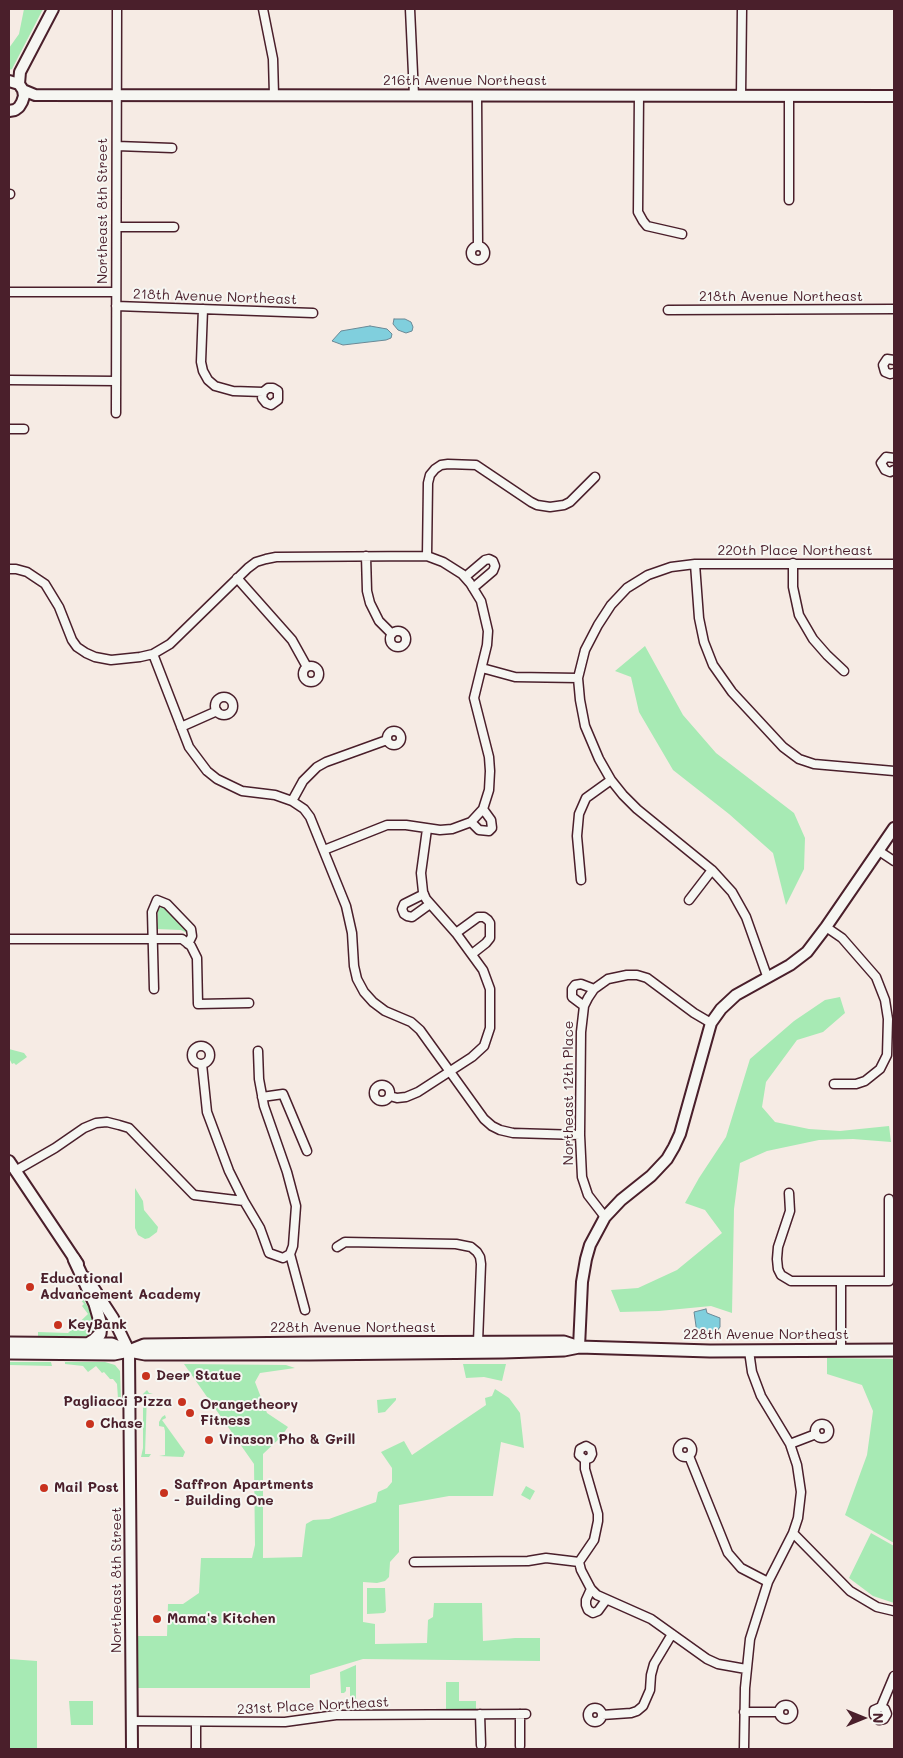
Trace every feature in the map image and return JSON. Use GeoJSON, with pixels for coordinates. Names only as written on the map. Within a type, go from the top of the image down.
{"type":"FeatureCollection","features":[{"type":"Feature","properties":{"kind":"main road"},"geometry":{"type":"LineString","coordinates":[[74,1259],[95,1304],[101,1325],[100,1334],[86,1345]]}},
{"type":"Feature","properties":{"kind":"main road"},"geometry":{"type":"LineString","coordinates":[[478,1342],[484,1346],[505,1345],[512,1351]]}},
{"type":"Feature","properties":{"kind":"main road","name":"228th Avenue Northeast"},"geometry":{"type":"LineString","coordinates":[[10,1346],[114,1354],[144,1345],[564,1342],[579,1348]]}},
{"type":"Feature","properties":{"kind":"main road"},"geometry":{"type":"LineString","coordinates":[[309,1354],[312,1348],[317,1346],[349,1346],[356,1343]]}},
{"type":"Feature","properties":{"kind":"main road","name":"228th Avenue Northeast"},"geometry":{"type":"LineString","coordinates":[[10,1346],[112,1344],[129,1351],[145,1354],[309,1354],[564,1350],[579,1348],[749,1352],[894,1350]]}},
{"type":"Feature","properties":{"kind":"street"},"geometry":{"type":"LineString","coordinates":[[22,102],[24,96],[15,83],[53,9]]}},
{"type":"Feature","properties":{"kind":"street","name":"Northeast 8th Street"},"geometry":{"type":"LineString","coordinates":[[116,413],[117,9]]}},
{"type":"Feature","properties":{"kind":"street"},"geometry":{"type":"LineString","coordinates":[[263,9],[273,59],[274,95]]}},
{"type":"Feature","properties":{"kind":"street"},"geometry":{"type":"LineString","coordinates":[[410,9],[414,95]]}},
{"type":"Feature","properties":{"kind":"street"},"geometry":{"type":"LineString","coordinates":[[741,95],[742,9]]}},
{"type":"Feature","properties":{"kind":"street","name":"216th Avenue Northeast"},"geometry":{"type":"LineString","coordinates":[[15,83],[35,95]]}},
{"type":"Feature","properties":{"kind":"street","name":"216th Avenue Northeast"},"geometry":{"type":"LineString","coordinates":[[9,112],[15,110],[22,102],[35,95],[894,96]]}},
{"type":"Feature","properties":{"kind":"street"},"geometry":{"type":"LineString","coordinates":[[639,95],[638,212],[642,222],[648,226],[682,234]]}},
{"type":"Feature","properties":{"kind":"street"},"geometry":{"type":"LineString","coordinates":[[789,95],[789,200]]}},
{"type":"Feature","properties":{"kind":"street"},"geometry":{"type":"LineString","coordinates":[[477,96],[478,246]]}},
{"type":"Feature","properties":{"kind":"street"},"geometry":{"type":"LineString","coordinates":[[117,146],[172,148]]}},
{"type":"Feature","properties":{"kind":"street"},"geometry":{"type":"LineString","coordinates":[[116,227],[174,228]]}},
{"type":"Feature","properties":{"kind":"street","name":"218th Avenue Northeast"},"geometry":{"type":"LineString","coordinates":[[9,292],[116,292]]}},
{"type":"Feature","properties":{"kind":"street","name":"218th Avenue Northeast"},"geometry":{"type":"LineString","coordinates":[[116,306],[313,313]]}},
{"type":"Feature","properties":{"kind":"street"},"geometry":{"type":"LineString","coordinates":[[203,308],[201,362],[208,380],[223,390],[263,392]]}},
{"type":"Feature","properties":{"kind":"street","name":"218th Avenue Northeast"},"geometry":{"type":"LineString","coordinates":[[668,310],[894,309]]}},
{"type":"Feature","properties":{"kind":"street"},"geometry":{"type":"LineString","coordinates":[[894,360],[888,359],[882,365],[885,372],[894,373]]}},
{"type":"Feature","properties":{"kind":"street"},"geometry":{"type":"LineString","coordinates":[[9,380],[116,381]]}},
{"type":"Feature","properties":{"kind":"street"},"geometry":{"type":"LineString","coordinates":[[9,429],[24,429]]}},
{"type":"Feature","properties":{"kind":"street"},"geometry":{"type":"LineString","coordinates":[[894,458],[891,456],[886,457],[881,463],[885,470],[890,472],[894,470]]}},
{"type":"Feature","properties":{"kind":"street"},"geometry":{"type":"LineString","coordinates":[[427,556],[428,483],[430,475],[441,466],[448,464],[476,465],[531,502],[550,507],[570,502],[595,476]]}},
{"type":"Feature","properties":{"kind":"street"},"geometry":{"type":"LineString","coordinates":[[366,556],[367,591],[370,603],[379,621],[392,634]]}},
{"type":"Feature","properties":{"kind":"street"},"geometry":{"type":"LineString","coordinates":[[9,569],[27,572],[45,584],[59,607],[77,647],[95,657],[121,660],[152,654],[170,644],[237,578],[256,562],[266,558],[427,556],[456,569],[470,583],[481,601],[488,632],[487,645],[474,698],[489,757],[489,790],[483,809],[471,822],[452,829],[427,829],[406,825],[387,825],[324,850]]}},
{"type":"Feature","properties":{"kind":"street"},"geometry":{"type":"LineString","coordinates":[[767,976],[739,902],[712,870],[637,809],[623,795],[599,760],[585,726],[578,678],[585,650],[598,625],[611,605],[627,588],[648,575],[663,570],[696,564],[699,618],[704,642],[713,665],[732,692],[783,747],[798,759],[829,766],[894,771]]}},
{"type":"Feature","properties":{"kind":"street","name":"220th Place Northeast"},"geometry":{"type":"LineString","coordinates":[[696,564],[894,564]]}},
{"type":"Feature","properties":{"kind":"street"},"geometry":{"type":"LineString","coordinates":[[793,564],[793,587],[799,615],[813,639],[827,656],[844,671]]}},
{"type":"Feature","properties":{"kind":"street"},"geometry":{"type":"LineString","coordinates":[[237,578],[292,640],[307,667]]}},
{"type":"Feature","properties":{"kind":"street"},"geometry":{"type":"LineString","coordinates":[[152,654],[189,747],[207,771],[217,779],[242,791],[274,795],[292,801],[304,809],[310,817],[346,906],[352,933],[354,966],[357,978],[364,992],[385,1011],[410,1022],[420,1030],[484,1119],[492,1126],[513,1133],[580,1136]]}},
{"type":"Feature","properties":{"kind":"street"},"geometry":{"type":"LineString","coordinates":[[482,668],[514,677],[578,678]]}},
{"type":"Feature","properties":{"kind":"street"},"geometry":{"type":"LineString","coordinates":[[181,727],[217,711]]}},
{"type":"Feature","properties":{"kind":"street"},"geometry":{"type":"LineString","coordinates":[[292,801],[304,781],[317,767],[387,740]]}},
{"type":"Feature","properties":{"kind":"street"},"geometry":{"type":"LineString","coordinates":[[581,880],[577,836],[579,814],[586,798],[611,780]]}},
{"type":"Feature","properties":{"kind":"street"},"geometry":{"type":"LineString","coordinates":[[471,822],[479,830],[489,831],[492,828],[491,820],[483,809]]}},
{"type":"Feature","properties":{"kind":"street"},"geometry":{"type":"LineString","coordinates":[[579,1348],[582,1282],[590,1245],[605,1217],[651,1176],[667,1159],[674,1148],[680,1134],[711,1023],[721,1009],[736,995],[800,958],[807,952],[894,828]]}},
{"type":"Feature","properties":{"kind":"street"},"geometry":{"type":"LineString","coordinates":[[390,1096],[397,1098],[412,1094],[472,1057],[484,1046],[490,1028],[490,989],[483,970],[424,894],[421,873],[427,829]]}},
{"type":"Feature","properties":{"kind":"street"},"geometry":{"type":"LineString","coordinates":[[879,851],[894,861]]}},
{"type":"Feature","properties":{"kind":"street"},"geometry":{"type":"LineString","coordinates":[[689,900],[712,870]]}},
{"type":"Feature","properties":{"kind":"street"},"geometry":{"type":"LineString","coordinates":[[424,894],[404,904],[402,909],[404,914],[412,916],[430,904]]}},
{"type":"Feature","properties":{"kind":"street"},"geometry":{"type":"LineString","coordinates":[[154,989],[152,912],[157,900],[167,904],[191,928],[192,936],[188,944]]}},
{"type":"Feature","properties":{"kind":"street"},"geometry":{"type":"LineString","coordinates":[[456,933],[478,917],[484,917],[488,920],[490,923],[490,938],[472,954]]}},
{"type":"Feature","properties":{"kind":"street"},"geometry":{"type":"LineString","coordinates":[[826,927],[842,938],[876,977],[885,1000],[888,1019],[887,1055],[880,1069],[864,1081],[856,1084],[834,1084]]}},
{"type":"Feature","properties":{"kind":"street"},"geometry":{"type":"LineString","coordinates":[[9,939],[182,939],[191,946],[196,958],[198,1004],[248,1003]]}},
{"type":"Feature","properties":{"kind":"street"},"geometry":{"type":"LineString","coordinates":[[594,989],[580,984],[575,985],[572,989],[572,997],[584,1006],[594,989],[608,979],[617,976],[637,975],[647,978],[694,1014],[711,1023]]}},
{"type":"Feature","properties":{"kind":"street","name":"Northeast 12th Place"},"geometry":{"type":"LineString","coordinates":[[584,1006],[581,1032],[580,1136],[582,1177],[585,1189],[591,1200],[605,1217]]}},
{"type":"Feature","properties":{"kind":"street"},"geometry":{"type":"LineString","coordinates":[[258,1051],[262,1097],[287,1172],[296,1206],[293,1246],[290,1254],[305,1310]]}},
{"type":"Feature","properties":{"kind":"street"},"geometry":{"type":"LineString","coordinates":[[202,1064],[207,1112],[229,1171],[260,1228],[269,1252],[283,1258],[290,1254]]}},
{"type":"Feature","properties":{"kind":"street"},"geometry":{"type":"LineString","coordinates":[[262,1097],[283,1094],[307,1151]]}},
{"type":"Feature","properties":{"kind":"street"},"geometry":{"type":"LineString","coordinates":[[15,1171],[55,1148],[84,1128],[96,1123],[107,1122],[129,1128],[194,1195],[244,1201]]}},
{"type":"Feature","properties":{"kind":"street"},"geometry":{"type":"LineString","coordinates":[[9,1161],[113,1318],[129,1351]]}},
{"type":"Feature","properties":{"kind":"street"},"geometry":{"type":"LineString","coordinates":[[789,1193],[790,1211],[778,1247],[777,1259],[781,1275],[791,1281],[889,1281],[889,1199]]}},
{"type":"Feature","properties":{"kind":"street"},"geometry":{"type":"LineString","coordinates":[[337,1247],[345,1242],[456,1244],[471,1247],[480,1257],[478,1342]]}},
{"type":"Feature","properties":{"kind":"street"},"geometry":{"type":"LineString","coordinates":[[841,1282],[841,1350]]}},
{"type":"Feature","properties":{"kind":"street","name":"Northeast 8th Street"},"geometry":{"type":"LineString","coordinates":[[129,1351],[132,1749]]}},
{"type":"Feature","properties":{"kind":"street"},"geometry":{"type":"LineString","coordinates":[[744,1749],[746,1669],[752,1632],[768,1582],[793,1533],[798,1518],[801,1492],[797,1465],[790,1444],[761,1396],[752,1372],[749,1352]]}},
{"type":"Feature","properties":{"kind":"street"},"geometry":{"type":"LineString","coordinates":[[790,1444],[816,1434]]}},
{"type":"Feature","properties":{"kind":"street"},"geometry":{"type":"LineString","coordinates":[[689,1456],[728,1553],[741,1568],[768,1582]]}},
{"type":"Feature","properties":{"kind":"street"},"geometry":{"type":"LineString","coordinates":[[584,1460],[598,1514],[598,1528],[594,1540],[579,1562],[580,1570],[591,1589],[606,1600],[640,1613],[707,1659],[718,1664],[746,1669]]}},
{"type":"Feature","properties":{"kind":"street"},"geometry":{"type":"LineString","coordinates":[[793,1533],[850,1591],[877,1607],[894,1611]]}},
{"type":"Feature","properties":{"kind":"street"},"geometry":{"type":"LineString","coordinates":[[414,1562],[528,1561],[546,1558],[579,1562]]}},
{"type":"Feature","properties":{"kind":"street"},"geometry":{"type":"LineString","coordinates":[[591,1589],[586,1600],[588,1610],[593,1613],[598,1611],[606,1600]]}},
{"type":"Feature","properties":{"kind":"street"},"geometry":{"type":"LineString","coordinates":[[602,1715],[631,1713],[643,1706],[650,1690],[654,1664],[672,1634]]}},
{"type":"Feature","properties":{"kind":"street"},"geometry":{"type":"LineString","coordinates":[[881,1707],[894,1676]]}},
{"type":"Feature","properties":{"kind":"street"},"geometry":{"type":"LineString","coordinates":[[744,1712],[779,1712]]}},
{"type":"Feature","properties":{"kind":"street","name":"231st Place Northeast"},"geometry":{"type":"LineString","coordinates":[[131,1721],[296,1721],[336,1714],[523,1714],[520,1746]]}},
{"type":"Feature","properties":{"kind":"street"},"geometry":{"type":"LineString","coordinates":[[480,1714],[481,1745]]}},
{"type":"Feature","properties":{"kind":"street"},"geometry":{"type":"LineString","coordinates":[[196,1722],[196,1749]]}},
{"type":"Feature","properties":{"kind":"green space"},"geometry":{"type":"Polygon","coordinates":[[[24,9],[43,9],[12,69],[9,70],[9,48],[19,34],[24,9]]]}},
{"type":"Feature","properties":{"kind":"green space"},"geometry":{"type":"Polygon","coordinates":[[[645,646],[683,715],[716,753],[794,813],[805,838],[804,869],[786,905],[773,853],[729,814],[673,770],[639,712],[631,677],[615,671],[645,646]]]}},
{"type":"Feature","properties":{"kind":"green space"},"geometry":{"type":"Polygon","coordinates":[[[165,906],[187,928],[189,934],[181,930],[157,929],[158,910],[165,906]]]}},
{"type":"Feature","properties":{"kind":"green space"},"geometry":{"type":"Polygon","coordinates":[[[840,997],[845,1013],[823,1032],[797,1040],[766,1082],[762,1107],[775,1122],[809,1129],[840,1131],[889,1126],[891,1142],[853,1139],[819,1140],[767,1151],[740,1163],[734,1209],[732,1313],[711,1306],[659,1311],[620,1312],[611,1290],[638,1288],[677,1270],[722,1233],[705,1210],[685,1203],[726,1137],[750,1059],[794,1021],[825,1000],[840,997]]]}},
{"type":"Feature","properties":{"kind":"green space"},"geometry":{"type":"Polygon","coordinates":[[[9,1049],[24,1053],[27,1057],[16,1065],[12,1064],[9,1058],[9,1049]]]}},
{"type":"Feature","properties":{"kind":"green space"},"geometry":{"type":"Polygon","coordinates":[[[135,1188],[143,1201],[144,1210],[158,1227],[157,1232],[145,1239],[138,1235],[135,1228],[135,1188]]]}},
{"type":"Feature","properties":{"kind":"green space"},"geometry":{"type":"Polygon","coordinates":[[[82,1297],[95,1319],[96,1328],[91,1335],[38,1337],[38,1332],[68,1333],[88,1314],[82,1306],[84,1304],[80,1299],[82,1297]]]}},
{"type":"Feature","properties":{"kind":"green space"},"geometry":{"type":"Polygon","coordinates":[[[827,1358],[894,1359],[894,1543],[845,1515],[867,1455],[873,1411],[862,1385],[827,1374],[827,1358]]]}},
{"type":"Feature","properties":{"kind":"green space"},"geometry":{"type":"Polygon","coordinates":[[[9,1362],[51,1362],[52,1366],[9,1365],[9,1362]]]}},
{"type":"Feature","properties":{"kind":"green space"},"geometry":{"type":"Polygon","coordinates":[[[65,1362],[105,1362],[115,1365],[120,1371],[121,1399],[118,1399],[117,1384],[96,1366],[88,1372],[83,1366],[65,1364],[65,1362]]]}},
{"type":"Feature","properties":{"kind":"green space"},"geometry":{"type":"Polygon","coordinates":[[[184,1364],[286,1365],[295,1368],[260,1373],[255,1382],[267,1413],[288,1427],[280,1438],[263,1454],[263,1558],[302,1557],[306,1524],[313,1520],[329,1519],[376,1502],[378,1492],[387,1488],[392,1482],[392,1468],[381,1452],[404,1441],[412,1455],[486,1405],[485,1398],[492,1396],[495,1389],[509,1398],[520,1413],[524,1448],[501,1442],[493,1496],[449,1496],[399,1505],[399,1552],[390,1562],[389,1577],[385,1581],[377,1583],[363,1582],[363,1622],[375,1624],[375,1644],[427,1643],[428,1620],[433,1617],[434,1603],[482,1603],[483,1641],[540,1638],[540,1661],[363,1659],[310,1675],[310,1688],[138,1688],[137,1636],[167,1636],[168,1604],[183,1604],[199,1593],[201,1558],[252,1558],[255,1545],[254,1464],[184,1364]]]}},
{"type":"Feature","properties":{"kind":"green space"},"geometry":{"type":"Polygon","coordinates":[[[463,1364],[506,1364],[502,1381],[484,1377],[466,1378],[463,1364]]]}},
{"type":"Feature","properties":{"kind":"green space"},"geometry":{"type":"Polygon","coordinates":[[[147,1390],[153,1394],[147,1394],[145,1454],[151,1454],[149,1457],[141,1457],[143,1448],[143,1394],[147,1390]]]}},
{"type":"Feature","properties":{"kind":"green space"},"geometry":{"type":"Polygon","coordinates":[[[396,1398],[385,1412],[378,1413],[377,1400],[396,1398]]]}},
{"type":"Feature","properties":{"kind":"green space"},"geometry":{"type":"Polygon","coordinates":[[[165,1415],[166,1418],[162,1420],[185,1452],[183,1457],[159,1456],[165,1455],[165,1431],[164,1427],[159,1426],[159,1422],[165,1415]]]}},
{"type":"Feature","properties":{"kind":"green space"},"geometry":{"type":"Polygon","coordinates":[[[526,1486],[535,1491],[530,1500],[521,1495],[526,1486]]]}},
{"type":"Feature","properties":{"kind":"green space"},"geometry":{"type":"Polygon","coordinates":[[[871,1533],[894,1546],[894,1603],[873,1596],[849,1578],[871,1533]]]}},
{"type":"Feature","properties":{"kind":"green space"},"geometry":{"type":"Polygon","coordinates":[[[367,1588],[385,1588],[386,1611],[384,1613],[367,1614],[367,1588]]]}},
{"type":"Feature","properties":{"kind":"green space"},"geometry":{"type":"Polygon","coordinates":[[[9,1659],[37,1661],[37,1749],[9,1749],[9,1659]]]}},
{"type":"Feature","properties":{"kind":"green space"},"geometry":{"type":"Polygon","coordinates":[[[356,1665],[356,1701],[353,1701],[353,1696],[350,1696],[350,1687],[346,1687],[346,1691],[341,1693],[340,1672],[356,1665]]]}},
{"type":"Feature","properties":{"kind":"green space"},"geometry":{"type":"Polygon","coordinates":[[[446,1682],[459,1682],[459,1701],[476,1701],[476,1710],[446,1711],[446,1682]]]}},
{"type":"Feature","properties":{"kind":"green space"},"geometry":{"type":"Polygon","coordinates":[[[69,1701],[93,1701],[93,1725],[71,1725],[69,1701]]]}},
{"type":"Feature","properties":{"kind":"water"},"geometry":{"type":"Polygon","coordinates":[[[394,319],[405,319],[411,322],[412,331],[406,333],[398,330],[393,324],[394,319]]]}},
{"type":"Feature","properties":{"kind":"water"},"geometry":{"type":"Polygon","coordinates":[[[370,326],[387,329],[392,334],[391,338],[343,345],[332,341],[341,331],[370,326]]]}},
{"type":"Feature","properties":{"kind":"water"},"geometry":{"type":"Polygon","coordinates":[[[706,1309],[707,1313],[720,1318],[720,1327],[717,1331],[697,1333],[694,1312],[706,1309]]]}},
{"type":"Feature","properties":{"kind":"place","name":"Educational Advancement Academy"},"geometry":{"type":"Point","coordinates":[30,1287]}},
{"type":"Feature","properties":{"kind":"place","name":"KeyBank"},"geometry":{"type":"Point","coordinates":[58,1325]}},
{"type":"Feature","properties":{"kind":"place","name":"Deer Statue"},"geometry":{"type":"Point","coordinates":[146,1376]}},
{"type":"Feature","properties":{"kind":"place","name":"Pagliacci Pizza"},"geometry":{"type":"Point","coordinates":[182,1402]}},
{"type":"Feature","properties":{"kind":"place","name":"Orangetheory Fitness"},"geometry":{"type":"Point","coordinates":[190,1413]}},
{"type":"Feature","properties":{"kind":"place","name":"Chase"},"geometry":{"type":"Point","coordinates":[90,1424]}},
{"type":"Feature","properties":{"kind":"place","name":"Vinason Pho & Grill"},"geometry":{"type":"Point","coordinates":[209,1440]}},
{"type":"Feature","properties":{"kind":"place","name":"Mail Post"},"geometry":{"type":"Point","coordinates":[44,1488]}},
{"type":"Feature","properties":{"kind":"place","name":"Saffron Apartments - Building One"},"geometry":{"type":"Point","coordinates":[164,1493]}},
{"type":"Feature","properties":{"kind":"place","name":"Mama's Kitchen"},"geometry":{"type":"Point","coordinates":[157,1619]}}]}
